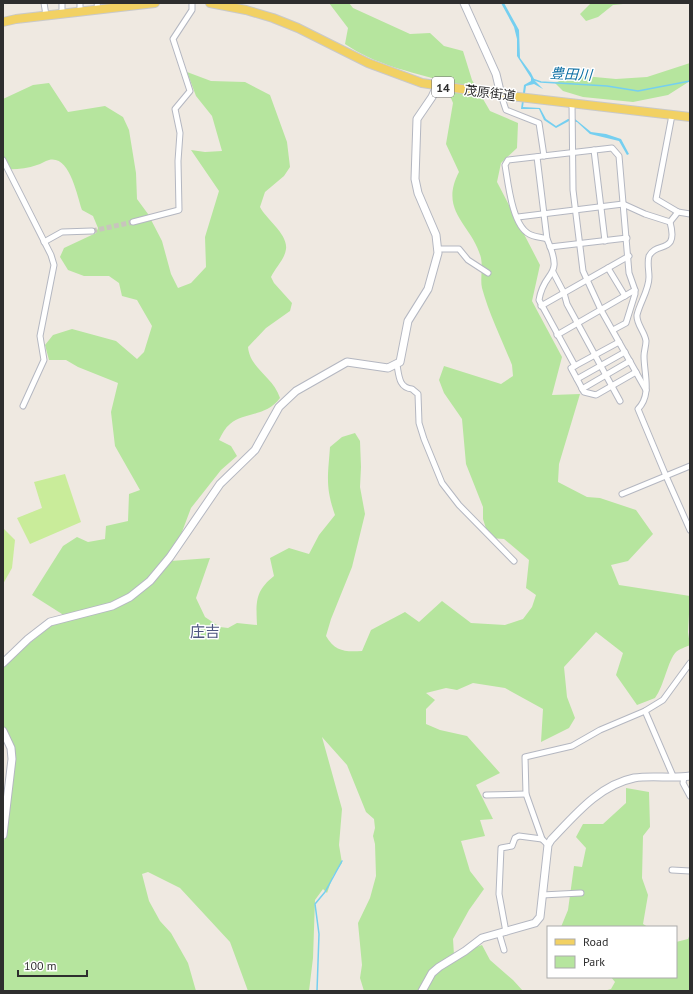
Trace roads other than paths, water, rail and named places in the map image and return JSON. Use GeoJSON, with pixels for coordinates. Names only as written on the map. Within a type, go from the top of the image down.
{"type":"FeatureCollection","features":[{"type":"Feature","properties":{"kind":"main road"},"geometry":{"type":"LineString","coordinates":[[3,22],[62,13],[80,7],[155,3]]}},
{"type":"Feature","properties":{"kind":"main road","name":"茂原街道"},"geometry":{"type":"LineString","coordinates":[[210,3],[246,10],[273,18],[298,28],[387,71],[437,86],[690,117]]}},
{"type":"Feature","properties":{"kind":"street"},"geometry":{"type":"LineString","coordinates":[[44,3],[46,15]]}},
{"type":"Feature","properties":{"kind":"street"},"geometry":{"type":"LineString","coordinates":[[62,3],[62,13]]}},
{"type":"Feature","properties":{"kind":"street"},"geometry":{"type":"LineString","coordinates":[[133,222],[179,210],[178,161],[180,138],[175,109],[190,91],[173,39],[192,10],[192,3]]}},
{"type":"Feature","properties":{"kind":"street"},"geometry":{"type":"LineString","coordinates":[[464,3],[496,74],[506,110],[539,123],[544,156]]}},
{"type":"Feature","properties":{"kind":"street"},"geometry":{"type":"LineString","coordinates":[[3,663],[28,638],[50,622],[112,606],[130,597],[150,581],[170,558],[220,484],[255,450],[279,407],[296,391],[347,362],[388,368],[397,365],[402,357],[408,321],[426,294],[430,284],[438,249],[436,235],[418,193],[415,179],[417,119],[432,97],[437,86]]}},
{"type":"Feature","properties":{"kind":"street"},"geometry":{"type":"LineString","coordinates":[[572,103],[574,210],[582,271],[601,310],[646,390]]}},
{"type":"Feature","properties":{"kind":"street"},"geometry":{"type":"LineString","coordinates":[[672,115],[656,199],[678,212],[690,214]]}},
{"type":"Feature","properties":{"kind":"street"},"geometry":{"type":"LineString","coordinates":[[547,239],[528,234],[511,204],[505,165],[508,160],[612,148],[619,156],[629,256],[629,273],[635,290],[626,323],[613,330]]}},
{"type":"Feature","properties":{"kind":"street"},"geometry":{"type":"LineString","coordinates":[[594,150],[605,241]]}},
{"type":"Feature","properties":{"kind":"street"},"geometry":{"type":"LineString","coordinates":[[537,157],[547,239],[555,263],[553,272],[540,291],[539,300],[575,366]]}},
{"type":"Feature","properties":{"kind":"street"},"geometry":{"type":"LineString","coordinates":[[3,160],[54,265],[40,336],[44,360],[23,406]]}},
{"type":"Feature","properties":{"kind":"street"},"geometry":{"type":"LineString","coordinates":[[518,217],[623,204],[645,214],[670,222]]}},
{"type":"Feature","properties":{"kind":"street"},"geometry":{"type":"LineString","coordinates":[[670,222],[678,212]]}},
{"type":"Feature","properties":{"kind":"street"},"geometry":{"type":"LineString","coordinates":[[670,222],[673,235],[670,242],[650,255],[648,282],[637,315],[646,340],[644,357],[647,379],[646,390],[641,406],[638,409],[690,530]]}},
{"type":"Feature","properties":{"kind":"street"},"geometry":{"type":"LineString","coordinates":[[44,242],[62,232],[92,231]]}},
{"type":"Feature","properties":{"kind":"street"},"geometry":{"type":"LineString","coordinates":[[550,247],[627,238]]}},
{"type":"Feature","properties":{"kind":"street"},"geometry":{"type":"LineString","coordinates":[[438,249],[458,248],[468,260],[488,273]]}},
{"type":"Feature","properties":{"kind":"street"},"geometry":{"type":"LineString","coordinates":[[541,306],[629,256]]}},
{"type":"Feature","properties":{"kind":"street"},"geometry":{"type":"LineString","coordinates":[[608,268],[625,296]]}},
{"type":"Feature","properties":{"kind":"street"},"geometry":{"type":"LineString","coordinates":[[553,272],[564,292],[567,304],[620,401]]}},
{"type":"Feature","properties":{"kind":"street"},"geometry":{"type":"LineString","coordinates":[[557,335],[635,290]]}},
{"type":"Feature","properties":{"kind":"street"},"geometry":{"type":"LineString","coordinates":[[619,342],[572,368],[582,389],[584,392],[596,395],[636,372]]}},
{"type":"Feature","properties":{"kind":"street"},"geometry":{"type":"LineString","coordinates":[[577,379],[625,352]]}},
{"type":"Feature","properties":{"kind":"street"},"geometry":{"type":"LineString","coordinates":[[582,389],[630,361]]}},
{"type":"Feature","properties":{"kind":"street"},"geometry":{"type":"LineString","coordinates":[[397,365],[401,384],[406,388],[412,389],[418,394],[419,423],[442,483],[452,497],[514,561]]}},
{"type":"Feature","properties":{"kind":"street"},"geometry":{"type":"LineString","coordinates":[[622,494],[690,466]]}},
{"type":"Feature","properties":{"kind":"street"},"geometry":{"type":"LineString","coordinates":[[548,845],[542,839],[526,794],[526,757],[572,746],[600,730],[645,711],[663,700],[690,663]]}},
{"type":"Feature","properties":{"kind":"street"},"geometry":{"type":"LineString","coordinates":[[645,711],[673,776]]}},
{"type":"Feature","properties":{"kind":"street"},"geometry":{"type":"LineString","coordinates":[[3,731],[11,748],[12,759],[3,835]]}},
{"type":"Feature","properties":{"kind":"street"},"geometry":{"type":"LineString","coordinates":[[422,991],[432,973],[439,967],[465,952],[482,938],[536,923],[540,917],[548,845],[582,807],[596,796],[616,785],[634,778],[687,776],[683,783],[690,796]]}},
{"type":"Feature","properties":{"kind":"street"},"geometry":{"type":"LineString","coordinates":[[486,795],[526,794]]}},
{"type":"Feature","properties":{"kind":"street"},"geometry":{"type":"LineString","coordinates":[[504,950],[499,894],[501,848],[512,846],[515,838],[519,836],[542,839]]}},
{"type":"Feature","properties":{"kind":"street"},"geometry":{"type":"LineString","coordinates":[[672,870],[690,871]]}},
{"type":"Feature","properties":{"kind":"street"},"geometry":{"type":"LineString","coordinates":[[542,895],[581,893]]}},
{"type":"Feature","properties":{"kind":"water"},"geometry":{"type":"Polygon","coordinates":[[[501,3],[504,3],[519,30],[520,58],[535,81],[543,89],[534,84],[526,86],[523,107],[540,108],[546,119],[556,126],[568,119],[575,119],[591,132],[606,134],[621,139],[629,154],[627,155],[619,141],[590,134],[577,122],[569,121],[556,128],[544,120],[539,109],[521,109],[524,85],[531,81],[531,78],[517,56],[517,39],[514,27],[501,3]]]}},
{"type":"Feature","properties":{"kind":"waterway","name":"豊田川"},"geometry":{"type":"LineString","coordinates":[[532,79],[541,82],[607,86],[638,91],[690,81]]}},
{"type":"Feature","properties":{"kind":"waterway"},"geometry":{"type":"LineString","coordinates":[[317,991],[319,934],[315,904],[325,892],[342,861]]}},
{"type":"Feature","properties":{"kind":"tunnel"},"geometry":{"type":"LineString","coordinates":[[92,231],[133,222]]}},
{"type":"Feature","properties":{"kind":"district","name":"庄吉"},"geometry":{"type":"Point","coordinates":[205,631]}}]}
